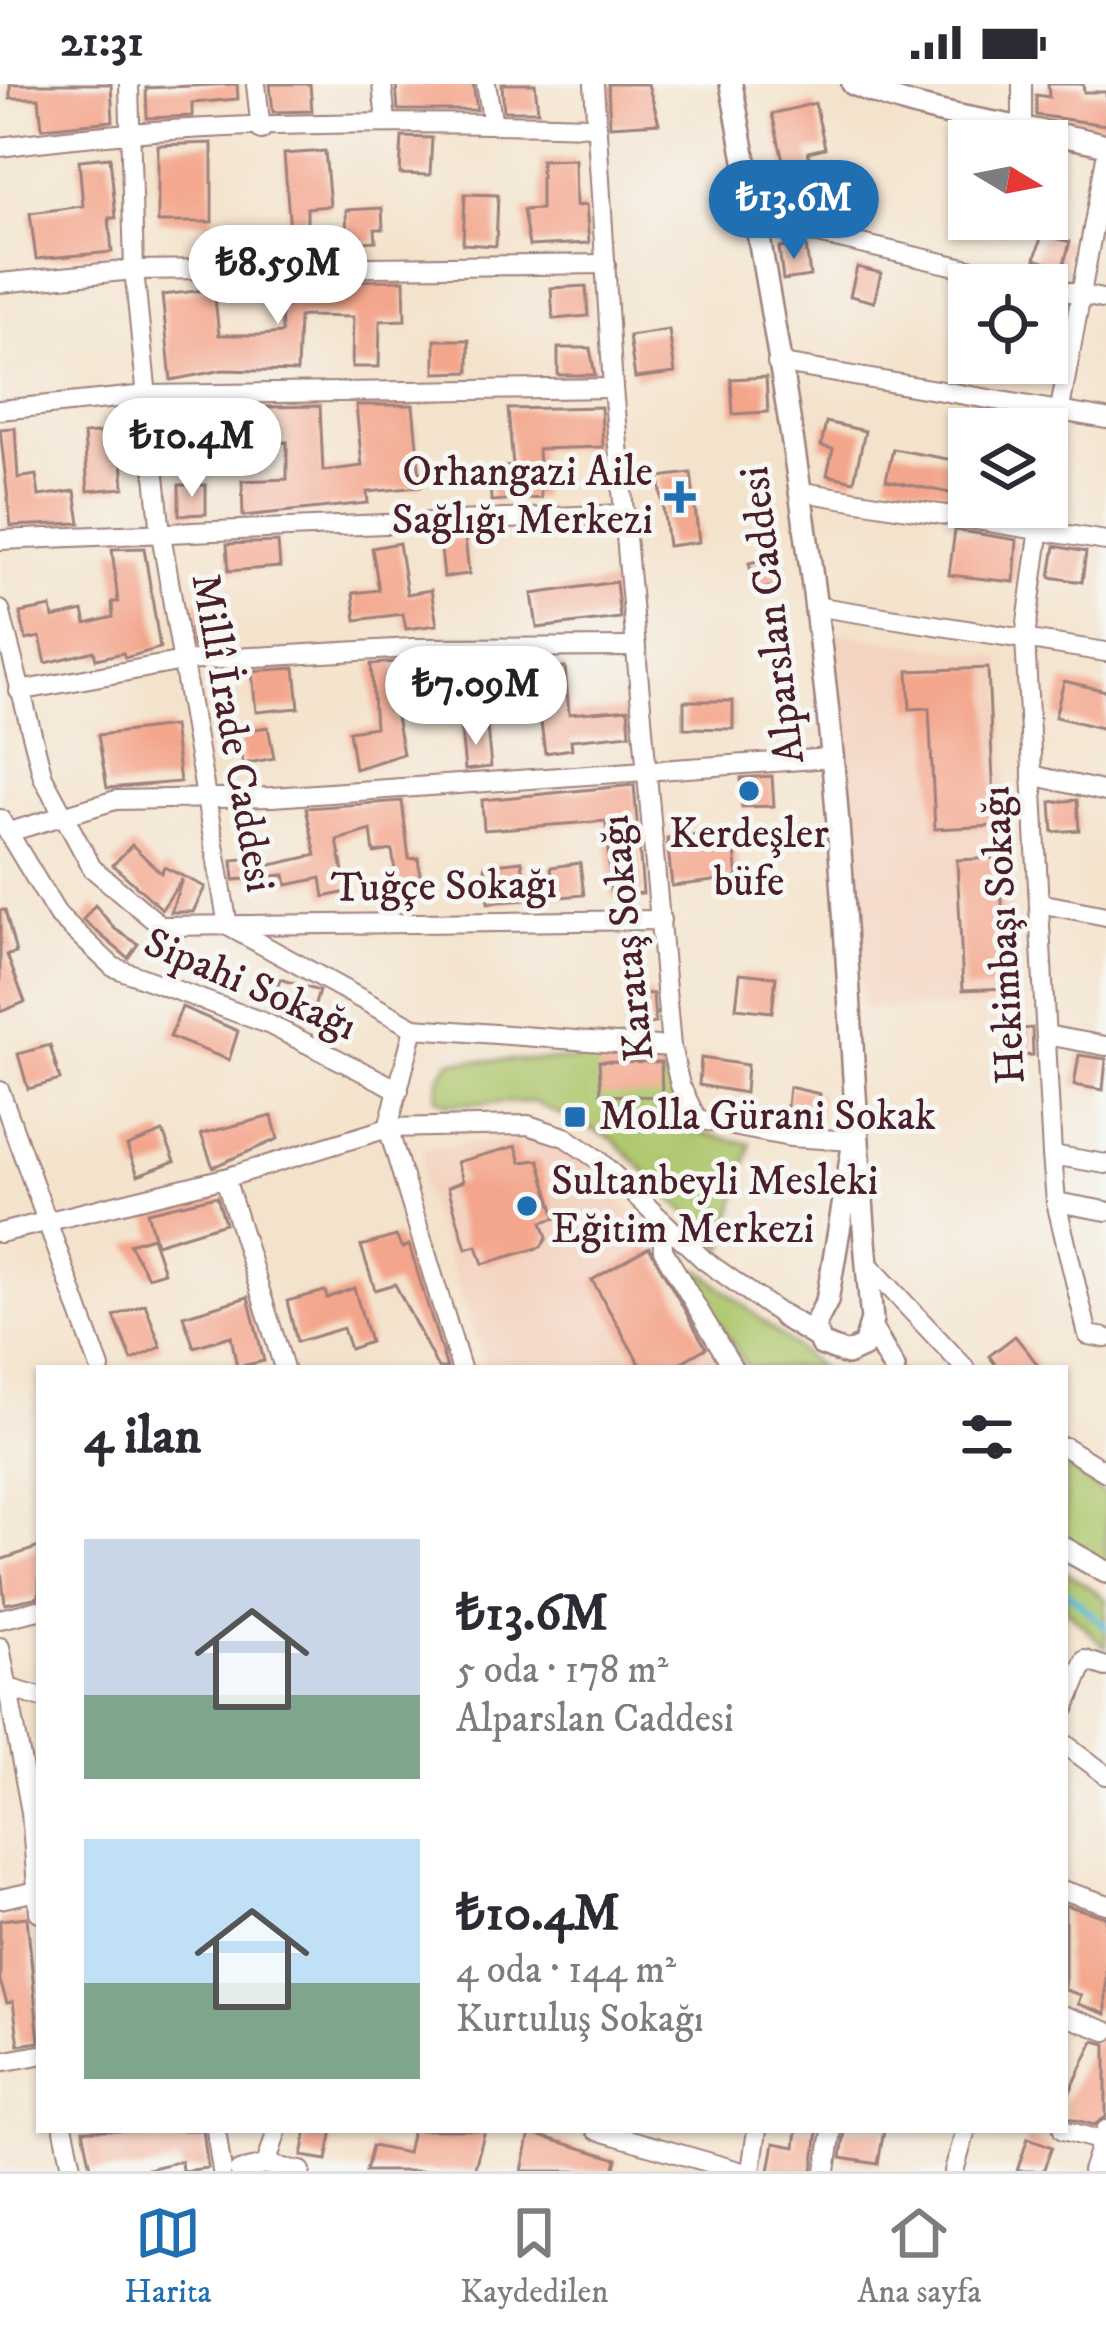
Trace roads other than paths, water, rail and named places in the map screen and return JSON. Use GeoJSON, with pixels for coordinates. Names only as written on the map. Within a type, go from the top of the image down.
{"type":"FeatureCollection","features":[{"type":"Feature","properties":{"kind":"street","name":"Millî İrade Caddesi"},"geometry":{"type":"LineString","coordinates":[[128,84],[134,270],[161,535],[228,926],[414,1028],[671,1047]]}},
{"type":"Feature","properties":{"kind":"street"},"geometry":{"type":"LineString","coordinates":[[256,84],[261,130]]}},
{"type":"Feature","properties":{"kind":"street"},"geometry":{"type":"LineString","coordinates":[[382,84],[386,122]]}},
{"type":"Feature","properties":{"kind":"street"},"geometry":{"type":"LineString","coordinates":[[487,84],[493,124]]}},
{"type":"Feature","properties":{"kind":"street","name":"Karataş Sokağı"},"geometry":{"type":"LineString","coordinates":[[594,84],[613,388],[671,1047],[685,1098],[697,1119],[790,1137],[854,1141]]}},
{"type":"Feature","properties":{"kind":"street","name":"Alparslan Caddesi"},"geometry":{"type":"LineString","coordinates":[[731,84],[803,492],[852,1014],[854,1141]]}},
{"type":"Feature","properties":{"kind":"street"},"geometry":{"type":"LineString","coordinates":[[853,84],[1005,120]]}},
{"type":"Feature","properties":{"kind":"street"},"geometry":{"type":"LineString","coordinates":[[1022,84],[1022,120]]}},
{"type":"Feature","properties":{"kind":"street"},"geometry":{"type":"LineString","coordinates":[[0,147],[130,129],[261,130],[386,122],[597,126]]}},
{"type":"Feature","properties":{"kind":"street"},"geometry":{"type":"LineString","coordinates":[[1068,136],[1106,145]]}},
{"type":"Feature","properties":{"kind":"street"},"geometry":{"type":"LineString","coordinates":[[1060,408],[1106,157]]}},
{"type":"Feature","properties":{"kind":"street"},"geometry":{"type":"LineString","coordinates":[[757,220],[948,264]]}},
{"type":"Feature","properties":{"kind":"street"},"geometry":{"type":"LineString","coordinates":[[0,283],[134,270],[606,264]]}},
{"type":"Feature","properties":{"kind":"street"},"geometry":{"type":"LineString","coordinates":[[1068,292],[1106,300]]}},
{"type":"Feature","properties":{"kind":"street"},"geometry":{"type":"LineString","coordinates":[[777,363],[1054,408]]}},
{"type":"Feature","properties":{"kind":"street"},"geometry":{"type":"LineString","coordinates":[[0,410],[147,394],[613,388]]}},
{"type":"Feature","properties":{"kind":"street"},"geometry":{"type":"LineString","coordinates":[[1068,411],[1106,419]]}},
{"type":"Feature","properties":{"kind":"street"},"geometry":{"type":"LineString","coordinates":[[803,492],[948,513]]}},
{"type":"Feature","properties":{"kind":"street"},"geometry":{"type":"LineString","coordinates":[[0,540],[625,514]]}},
{"type":"Feature","properties":{"kind":"street","name":"Hekimbaşı Sokağı"},"geometry":{"type":"LineString","coordinates":[[1040,528],[1025,638],[1055,1202],[1097,1337]]}},
{"type":"Feature","properties":{"kind":"street"},"geometry":{"type":"LineString","coordinates":[[1045,528],[1106,541]]}},
{"type":"Feature","properties":{"kind":"street"},"geometry":{"type":"LineString","coordinates":[[814,606],[1106,652]]}},
{"type":"Feature","properties":{"kind":"street","name":"Tuğçe Sokağı"},"geometry":{"type":"LineString","coordinates":[[0,610],[43,777],[92,868],[161,926],[661,920]]}},
{"type":"Feature","properties":{"kind":"street"},"geometry":{"type":"LineString","coordinates":[[19,692],[183,661],[412,648],[636,647]]}},
{"type":"Feature","properties":{"kind":"street"},"geometry":{"type":"LineString","coordinates":[[5,826],[65,819],[116,800],[272,797],[830,758]]}},
{"type":"Feature","properties":{"kind":"street"},"geometry":{"type":"LineString","coordinates":[[1032,776],[1106,791]]}},
{"type":"Feature","properties":{"kind":"street","name":"Sipahi Sokağı"},"geometry":{"type":"LineString","coordinates":[[5,826],[57,914],[112,967],[268,1024],[399,1090]]}},
{"type":"Feature","properties":{"kind":"street"},"geometry":{"type":"LineString","coordinates":[[1039,903],[1106,916]]}},
{"type":"Feature","properties":{"kind":"street"},"geometry":{"type":"LineString","coordinates":[[414,1028],[388,1128],[460,1365]]}},
{"type":"Feature","properties":{"kind":"street"},"geometry":{"type":"LineString","coordinates":[[1046,1035],[1106,1046]]}},
{"type":"Feature","properties":{"kind":"street"},"geometry":{"type":"LineString","coordinates":[[0,1091],[99,1365]]}},
{"type":"Feature","properties":{"kind":"street"},"geometry":{"type":"LineString","coordinates":[[0,1233],[225,1178],[388,1128],[473,1122],[528,1125],[565,1137],[597,1159],[662,1224],[822,1343],[844,1365]]}},
{"type":"Feature","properties":{"kind":"street"},"geometry":{"type":"LineString","coordinates":[[822,1343],[856,1352],[872,1325],[854,1141]]}},
{"type":"Feature","properties":{"kind":"street"},"geometry":{"type":"LineString","coordinates":[[822,1343],[824,1305],[854,1141]]}},
{"type":"Feature","properties":{"kind":"street"},"geometry":{"type":"LineString","coordinates":[[1052,1155],[1106,1164]]}},
{"type":"Feature","properties":{"kind":"street"},"geometry":{"type":"LineString","coordinates":[[225,1178],[283,1365]]}},
{"type":"Feature","properties":{"kind":"street"},"geometry":{"type":"LineString","coordinates":[[1055,1202],[1106,1210]]}},
{"type":"Feature","properties":{"kind":"street"},"geometry":{"type":"LineString","coordinates":[[662,1224],[664,1250],[731,1365]]}},
{"type":"Feature","properties":{"kind":"street"},"geometry":{"type":"LineString","coordinates":[[867,1263],[962,1365]]}},
{"type":"Feature","properties":{"kind":"street"},"geometry":{"type":"LineString","coordinates":[[782,1316],[855,1298],[892,1365]]}},
{"type":"Feature","properties":{"kind":"street"},"geometry":{"type":"LineString","coordinates":[[1068,1449],[1105,1470]]}},
{"type":"Feature","properties":{"kind":"street"},"geometry":{"type":"LineString","coordinates":[[1068,1551],[1106,1572]]}},
{"type":"Feature","properties":{"kind":"street"},"geometry":{"type":"LineString","coordinates":[[0,1619],[36,1611]]}},
{"type":"Feature","properties":{"kind":"street"},"geometry":{"type":"LineString","coordinates":[[0,1647],[8,1688],[10,1756],[35,1814]]}},
{"type":"Feature","properties":{"kind":"street"},"geometry":{"type":"LineString","coordinates":[[1068,1702],[1085,1660],[1106,1666]]}},
{"type":"Feature","properties":{"kind":"street"},"geometry":{"type":"LineString","coordinates":[[8,1688],[36,1696]]}},
{"type":"Feature","properties":{"kind":"street"},"geometry":{"type":"LineString","coordinates":[[1068,1746],[1106,1774]]}},
{"type":"Feature","properties":{"kind":"street"},"geometry":{"type":"LineString","coordinates":[[1068,1892],[1106,1904]]}},
{"type":"Feature","properties":{"kind":"street"},"geometry":{"type":"LineString","coordinates":[[0,1899],[36,1902]]}},
{"type":"Feature","properties":{"kind":"street"},"geometry":{"type":"LineString","coordinates":[[1068,2017],[1106,2031]]}},
{"type":"Feature","properties":{"kind":"street"},"geometry":{"type":"LineString","coordinates":[[0,2062],[36,2056]]}},
{"type":"Feature","properties":{"kind":"street"},"geometry":{"type":"LineString","coordinates":[[1068,2131],[1104,2136],[1092,2171]]}},
{"type":"Feature","properties":{"kind":"street"},"geometry":{"type":"LineString","coordinates":[[65,2133],[73,2171]]}},
{"type":"Feature","properties":{"kind":"street"},"geometry":{"type":"LineString","coordinates":[[216,2133],[221,2171]]}},
{"type":"Feature","properties":{"kind":"street"},"geometry":{"type":"LineString","coordinates":[[266,2165],[276,2133]]}},
{"type":"Feature","properties":{"kind":"street"},"geometry":{"type":"LineString","coordinates":[[606,2133],[739,2171]]}},
{"type":"Feature","properties":{"kind":"street"},"geometry":{"type":"LineString","coordinates":[[751,2171],[757,2133]]}},
{"type":"Feature","properties":{"kind":"street"},"geometry":{"type":"LineString","coordinates":[[826,2171],[832,2133]]}},
{"type":"Feature","properties":{"kind":"street"},"geometry":{"type":"LineString","coordinates":[[954,2171],[965,2133]]}},
{"type":"Feature","properties":{"kind":"street"},"geometry":{"type":"LineString","coordinates":[[239,2171],[266,2165],[301,2171]]}},
{"type":"Feature","properties":{"kind":"waterway"},"geometry":{"type":"LineString","coordinates":[[1068,1593],[1106,1627]]}},
{"type":"Feature","properties":{"kind":"place","name":"Orhangazi Aile Sağlığı Merkezi"},"geometry":{"type":"Point","coordinates":[680,497]}},
{"type":"Feature","properties":{"kind":"place","name":"Kerdeşler büfe"},"geometry":{"type":"Point","coordinates":[749,791]}},
{"type":"Feature","properties":{"kind":"place","name":"Molla Gürani Sokak"},"geometry":{"type":"Point","coordinates":[575,1117]}},
{"type":"Feature","properties":{"kind":"place","name":"Sultanbeyli Mesleki Eğitim Merkezi"},"geometry":{"type":"Point","coordinates":[527,1206]}}]}
